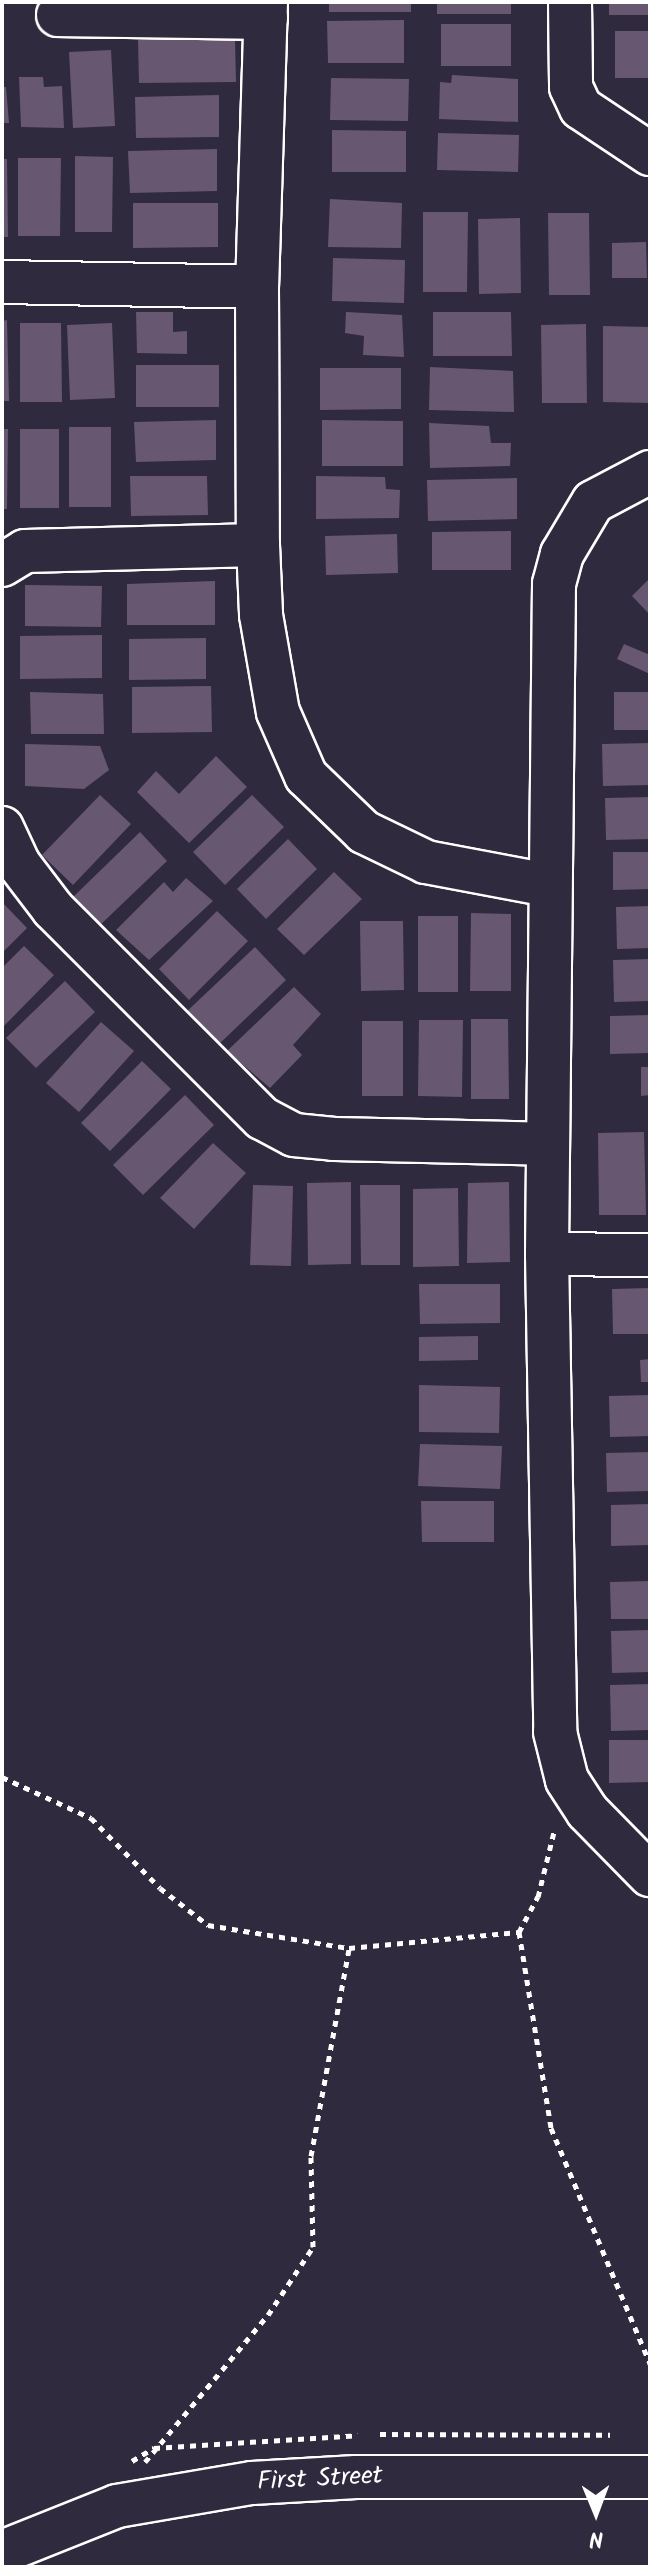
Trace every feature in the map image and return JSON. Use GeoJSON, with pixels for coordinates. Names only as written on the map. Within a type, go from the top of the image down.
{"type":"FeatureCollection","features":[{"type":"Feature","properties":{"kind":"street"},"geometry":{"type":"LineString","coordinates":[[570,2],[571,87],[581,108],[650,154]]}},
{"type":"Feature","properties":{"kind":"street"},"geometry":{"type":"LineString","coordinates":[[58,15],[266,10],[257,287],[258,545],[261,615],[278,712],[306,776],[364,832],[426,862],[548,885]]}},
{"type":"Feature","properties":{"kind":"street"},"geometry":{"type":"LineString","coordinates":[[2,282],[257,287]]}},
{"type":"Feature","properties":{"kind":"street"},"geometry":{"type":"LineString","coordinates":[[650,472],[593,502],[562,554],[554,584],[547,1144],[555,1732],[567,1780],[618,1846],[650,1875]]}},
{"type":"Feature","properties":{"kind":"street"},"geometry":{"type":"LineString","coordinates":[[2,565],[25,551],[258,545]]}},
{"type":"Feature","properties":{"kind":"street"},"geometry":{"type":"LineString","coordinates":[[2,828],[18,863],[53,909],[262,1118],[294,1135],[334,1139],[547,1144]]}},
{"type":"Feature","properties":{"kind":"street"},"geometry":{"type":"LineString","coordinates":[[547,1254],[650,1255]]}},
{"type":"Feature","properties":{"kind":"street","name":"First Street"},"geometry":{"type":"LineString","coordinates":[[2,2552],[117,2506],[239,2485],[356,2477],[650,2477]]}},
{"type":"Feature","properties":{"kind":"path"},"geometry":{"type":"LineString","coordinates":[[2,1777],[91,1818],[160,1888],[208,1925],[349,1948],[519,1932]]}},
{"type":"Feature","properties":{"kind":"path"},"geometry":{"type":"LineString","coordinates":[[567,1780],[538,1897],[519,1932],[551,2128],[650,2364]]}},
{"type":"Feature","properties":{"kind":"path"},"geometry":{"type":"LineString","coordinates":[[117,2506],[154,2448],[268,2315],[313,2247],[311,2156],[349,1948]]}},
{"type":"Feature","properties":{"kind":"building"},"geometry":{"type":"Polygon","coordinates":[[[329,2],[411,2],[411,12],[329,12],[329,2]]]}},
{"type":"Feature","properties":{"kind":"building"},"geometry":{"type":"Polygon","coordinates":[[[437,2],[511,2],[511,14],[437,14],[437,2]]]}},
{"type":"Feature","properties":{"kind":"building"},"geometry":{"type":"Polygon","coordinates":[[[609,2],[650,2],[650,15],[609,15],[609,2]]]}},
{"type":"Feature","properties":{"kind":"building"},"geometry":{"type":"Polygon","coordinates":[[[404,20],[404,63],[328,63],[327,21],[404,20]]]}},
{"type":"Feature","properties":{"kind":"building"},"geometry":{"type":"Polygon","coordinates":[[[441,24],[511,24],[511,66],[441,66],[441,24]]]}},
{"type":"Feature","properties":{"kind":"building"},"geometry":{"type":"Polygon","coordinates":[[[615,31],[650,31],[650,78],[615,78],[615,31]]]}},
{"type":"Feature","properties":{"kind":"building"},"geometry":{"type":"Polygon","coordinates":[[[235,39],[236,82],[139,83],[138,40],[235,39]]]}},
{"type":"Feature","properties":{"kind":"building"},"geometry":{"type":"Polygon","coordinates":[[[111,50],[115,126],[73,128],[69,52],[111,50]]]}},
{"type":"Feature","properties":{"kind":"building"},"geometry":{"type":"Polygon","coordinates":[[[452,75],[518,79],[518,122],[439,119],[440,82],[451,83],[452,75]]]}},
{"type":"Feature","properties":{"kind":"building"},"geometry":{"type":"Polygon","coordinates":[[[19,77],[43,77],[44,87],[62,86],[64,128],[21,127],[19,77]]]}},
{"type":"Feature","properties":{"kind":"building"},"geometry":{"type":"Polygon","coordinates":[[[331,78],[409,79],[408,121],[330,120],[331,78]]]}},
{"type":"Feature","properties":{"kind":"building"},"geometry":{"type":"Polygon","coordinates":[[[2,87],[6,87],[9,123],[2,123],[2,87]]]}},
{"type":"Feature","properties":{"kind":"building"},"geometry":{"type":"Polygon","coordinates":[[[219,95],[219,137],[136,138],[135,97],[219,95]]]}},
{"type":"Feature","properties":{"kind":"building"},"geometry":{"type":"Polygon","coordinates":[[[332,130],[406,131],[406,172],[332,172],[332,130]]]}},
{"type":"Feature","properties":{"kind":"building"},"geometry":{"type":"Polygon","coordinates":[[[438,133],[519,135],[518,172],[437,170],[438,133]]]}},
{"type":"Feature","properties":{"kind":"building"},"geometry":{"type":"Polygon","coordinates":[[[217,149],[217,191],[130,193],[128,151],[217,149]]]}},
{"type":"Feature","properties":{"kind":"building"},"geometry":{"type":"Polygon","coordinates":[[[75,156],[113,157],[112,232],[75,232],[75,156]]]}},
{"type":"Feature","properties":{"kind":"building"},"geometry":{"type":"Polygon","coordinates":[[[18,158],[61,158],[60,236],[18,236],[18,158]]]}},
{"type":"Feature","properties":{"kind":"building"},"geometry":{"type":"Polygon","coordinates":[[[2,159],[7,159],[8,237],[2,237],[2,159]]]}},
{"type":"Feature","properties":{"kind":"building"},"geometry":{"type":"Polygon","coordinates":[[[330,199],[402,203],[401,248],[328,247],[330,199]]]}},
{"type":"Feature","properties":{"kind":"building"},"geometry":{"type":"Polygon","coordinates":[[[133,203],[218,203],[218,247],[133,248],[133,203]]]}},
{"type":"Feature","properties":{"kind":"building"},"geometry":{"type":"Polygon","coordinates":[[[423,212],[468,212],[467,292],[423,292],[423,212]]]}},
{"type":"Feature","properties":{"kind":"building"},"geometry":{"type":"Polygon","coordinates":[[[548,213],[589,213],[590,295],[549,295],[548,213]]]}},
{"type":"Feature","properties":{"kind":"building"},"geometry":{"type":"Polygon","coordinates":[[[520,218],[521,293],[479,294],[478,219],[520,218]]]}},
{"type":"Feature","properties":{"kind":"building"},"geometry":{"type":"Polygon","coordinates":[[[646,242],[647,278],[612,278],[612,243],[646,242]]]}},
{"type":"Feature","properties":{"kind":"building"},"geometry":{"type":"Polygon","coordinates":[[[333,258],[405,260],[404,303],[332,301],[333,258]]]}},
{"type":"Feature","properties":{"kind":"building"},"geometry":{"type":"Polygon","coordinates":[[[136,312],[173,312],[173,332],[187,331],[187,354],[137,353],[136,312]]]}},
{"type":"Feature","properties":{"kind":"building"},"geometry":{"type":"Polygon","coordinates":[[[346,312],[402,315],[404,357],[363,355],[364,336],[345,333],[346,312]]]}},
{"type":"Feature","properties":{"kind":"building"},"geometry":{"type":"Polygon","coordinates":[[[433,312],[511,312],[512,356],[433,356],[433,312]]]}},
{"type":"Feature","properties":{"kind":"building"},"geometry":{"type":"Polygon","coordinates":[[[7,320],[9,401],[2,401],[2,321],[7,320]]]}},
{"type":"Feature","properties":{"kind":"building"},"geometry":{"type":"Polygon","coordinates":[[[20,323],[61,323],[62,402],[20,402],[20,323]]]}},
{"type":"Feature","properties":{"kind":"building"},"geometry":{"type":"Polygon","coordinates":[[[112,323],[115,398],[70,400],[67,325],[112,323]]]}},
{"type":"Feature","properties":{"kind":"building"},"geometry":{"type":"Polygon","coordinates":[[[586,324],[587,403],[542,403],[541,325],[586,324]]]}},
{"type":"Feature","properties":{"kind":"building"},"geometry":{"type":"Polygon","coordinates":[[[603,326],[650,327],[650,403],[603,402],[603,326]]]}},
{"type":"Feature","properties":{"kind":"building"},"geometry":{"type":"Polygon","coordinates":[[[136,365],[219,365],[219,407],[136,407],[136,365]]]}},
{"type":"Feature","properties":{"kind":"building"},"geometry":{"type":"Polygon","coordinates":[[[430,367],[513,371],[514,412],[429,410],[430,367]]]}},
{"type":"Feature","properties":{"kind":"building"},"geometry":{"type":"Polygon","coordinates":[[[320,368],[401,368],[401,409],[320,410],[320,368]]]}},
{"type":"Feature","properties":{"kind":"building"},"geometry":{"type":"Polygon","coordinates":[[[216,420],[216,460],[136,462],[134,422],[216,420]]]}},
{"type":"Feature","properties":{"kind":"building"},"geometry":{"type":"Polygon","coordinates":[[[322,420],[403,421],[403,466],[322,466],[322,420]]]}},
{"type":"Feature","properties":{"kind":"building"},"geometry":{"type":"Polygon","coordinates":[[[429,423],[489,426],[491,443],[511,443],[510,466],[430,468],[429,423]]]}},
{"type":"Feature","properties":{"kind":"building"},"geometry":{"type":"Polygon","coordinates":[[[69,427],[111,427],[111,507],[69,507],[69,427]]]}},
{"type":"Feature","properties":{"kind":"building"},"geometry":{"type":"Polygon","coordinates":[[[2,429],[8,429],[7,509],[2,509],[2,429]]]}},
{"type":"Feature","properties":{"kind":"building"},"geometry":{"type":"Polygon","coordinates":[[[20,429],[59,429],[59,508],[20,508],[20,429]]]}},
{"type":"Feature","properties":{"kind":"building"},"geometry":{"type":"Polygon","coordinates":[[[130,476],[207,476],[208,515],[131,516],[130,476]]]}},
{"type":"Feature","properties":{"kind":"building"},"geometry":{"type":"Polygon","coordinates":[[[316,476],[385,477],[386,489],[400,490],[399,518],[316,519],[316,476]]]}},
{"type":"Feature","properties":{"kind":"building"},"geometry":{"type":"Polygon","coordinates":[[[517,478],[517,519],[428,521],[427,480],[517,478]]]}},
{"type":"Feature","properties":{"kind":"building"},"geometry":{"type":"Polygon","coordinates":[[[511,531],[511,570],[432,570],[432,532],[511,531]]]}},
{"type":"Feature","properties":{"kind":"building"},"geometry":{"type":"Polygon","coordinates":[[[397,534],[398,573],[326,575],[325,536],[397,534]]]}},
{"type":"Feature","properties":{"kind":"building"},"geometry":{"type":"Polygon","coordinates":[[[650,578],[650,615],[632,596],[650,578]]]}},
{"type":"Feature","properties":{"kind":"building"},"geometry":{"type":"Polygon","coordinates":[[[215,581],[215,625],[127,625],[127,584],[215,581]]]}},
{"type":"Feature","properties":{"kind":"building"},"geometry":{"type":"Polygon","coordinates":[[[25,585],[102,586],[101,627],[25,626],[25,585]]]}},
{"type":"Feature","properties":{"kind":"building"},"geometry":{"type":"Polygon","coordinates":[[[102,635],[102,678],[20,679],[20,636],[102,635]]]}},
{"type":"Feature","properties":{"kind":"building"},"geometry":{"type":"Polygon","coordinates":[[[206,638],[206,679],[129,680],[129,639],[206,638]]]}},
{"type":"Feature","properties":{"kind":"building"},"geometry":{"type":"Polygon","coordinates":[[[624,644],[650,655],[650,674],[617,659],[624,644]]]}},
{"type":"Feature","properties":{"kind":"building"},"geometry":{"type":"Polygon","coordinates":[[[211,686],[212,732],[132,733],[132,687],[211,686]]]}},
{"type":"Feature","properties":{"kind":"building"},"geometry":{"type":"Polygon","coordinates":[[[30,692],[103,694],[104,734],[31,734],[30,692]]]}},
{"type":"Feature","properties":{"kind":"building"},"geometry":{"type":"Polygon","coordinates":[[[614,692],[650,692],[650,730],[614,730],[614,692]]]}},
{"type":"Feature","properties":{"kind":"building"},"geometry":{"type":"Polygon","coordinates":[[[650,743],[650,785],[603,786],[602,744],[650,743]]]}},
{"type":"Feature","properties":{"kind":"building"},"geometry":{"type":"Polygon","coordinates":[[[25,744],[100,746],[109,770],[84,789],[25,786],[25,744]]]}},
{"type":"Feature","properties":{"kind":"building"},"geometry":{"type":"Polygon","coordinates":[[[216,756],[247,787],[189,843],[137,792],[156,771],[179,794],[216,756]]]}},
{"type":"Feature","properties":{"kind":"building"},"geometry":{"type":"Polygon","coordinates":[[[100,795],[131,824],[73,885],[42,855],[100,795]]]}},
{"type":"Feature","properties":{"kind":"building"},"geometry":{"type":"Polygon","coordinates":[[[252,795],[284,827],[225,885],[193,852],[252,795]]]}},
{"type":"Feature","properties":{"kind":"building"},"geometry":{"type":"Polygon","coordinates":[[[650,797],[650,839],[606,840],[605,798],[650,797]]]}},
{"type":"Feature","properties":{"kind":"building"},"geometry":{"type":"Polygon","coordinates":[[[140,832],[167,861],[97,928],[70,900],[140,832]]]}},
{"type":"Feature","properties":{"kind":"building"},"geometry":{"type":"Polygon","coordinates":[[[288,839],[317,869],[266,919],[237,889],[288,839]]]}},
{"type":"Feature","properties":{"kind":"building"},"geometry":{"type":"Polygon","coordinates":[[[613,852],[650,852],[650,889],[613,890],[613,852]]]}},
{"type":"Feature","properties":{"kind":"building"},"geometry":{"type":"Polygon","coordinates":[[[334,872],[362,899],[304,955],[277,929],[334,872]]]}},
{"type":"Feature","properties":{"kind":"building"},"geometry":{"type":"Polygon","coordinates":[[[186,878],[213,901],[149,960],[116,930],[164,882],[173,892],[186,878]]]}},
{"type":"Feature","properties":{"kind":"building"},"geometry":{"type":"Polygon","coordinates":[[[2,902],[27,928],[2,953],[2,902]]]}},
{"type":"Feature","properties":{"kind":"building"},"geometry":{"type":"Polygon","coordinates":[[[650,906],[650,948],[617,949],[616,907],[650,906]]]}},
{"type":"Feature","properties":{"kind":"building"},"geometry":{"type":"Polygon","coordinates":[[[217,911],[248,941],[189,1000],[159,969],[217,911]]]}},
{"type":"Feature","properties":{"kind":"building"},"geometry":{"type":"Polygon","coordinates":[[[471,913],[511,914],[511,991],[470,991],[471,913]]]}},
{"type":"Feature","properties":{"kind":"building"},"geometry":{"type":"Polygon","coordinates":[[[418,916],[458,916],[458,992],[418,992],[418,916]]]}},
{"type":"Feature","properties":{"kind":"building"},"geometry":{"type":"Polygon","coordinates":[[[360,921],[403,921],[404,990],[361,991],[360,921]]]}},
{"type":"Feature","properties":{"kind":"building"},"geometry":{"type":"Polygon","coordinates":[[[24,946],[54,975],[2,1028],[2,968],[24,946]]]}},
{"type":"Feature","properties":{"kind":"building"},"geometry":{"type":"Polygon","coordinates":[[[255,947],[286,980],[216,1047],[184,1014],[255,947]]]}},
{"type":"Feature","properties":{"kind":"building"},"geometry":{"type":"Polygon","coordinates":[[[650,959],[650,1001],[614,1002],[613,960],[650,959]]]}},
{"type":"Feature","properties":{"kind":"building"},"geometry":{"type":"Polygon","coordinates":[[[65,981],[95,1012],[36,1068],[6,1038],[65,981]]]}},
{"type":"Feature","properties":{"kind":"building"},"geometry":{"type":"Polygon","coordinates":[[[294,987],[321,1014],[293,1045],[302,1055],[270,1088],[227,1051],[294,987]]]}},
{"type":"Feature","properties":{"kind":"building"},"geometry":{"type":"Polygon","coordinates":[[[650,1015],[650,1053],[610,1054],[610,1016],[650,1015]]]}},
{"type":"Feature","properties":{"kind":"building"},"geometry":{"type":"Polygon","coordinates":[[[471,1019],[508,1019],[509,1099],[471,1099],[471,1019]]]}},
{"type":"Feature","properties":{"kind":"building"},"geometry":{"type":"Polygon","coordinates":[[[419,1020],[463,1020],[462,1097],[418,1096],[419,1020]]]}},
{"type":"Feature","properties":{"kind":"building"},"geometry":{"type":"Polygon","coordinates":[[[362,1021],[403,1021],[403,1096],[362,1096],[362,1021]]]}},
{"type":"Feature","properties":{"kind":"building"},"geometry":{"type":"Polygon","coordinates":[[[101,1022],[134,1051],[79,1112],[46,1083],[101,1022]]]}},
{"type":"Feature","properties":{"kind":"building"},"geometry":{"type":"Polygon","coordinates":[[[142,1061],[171,1089],[110,1151],[81,1123],[142,1061]]]}},
{"type":"Feature","properties":{"kind":"building"},"geometry":{"type":"Polygon","coordinates":[[[641,1067],[650,1067],[650,1095],[641,1096],[641,1067]]]}},
{"type":"Feature","properties":{"kind":"building"},"geometry":{"type":"Polygon","coordinates":[[[185,1095],[214,1125],[143,1195],[113,1165],[185,1095]]]}},
{"type":"Feature","properties":{"kind":"building"},"geometry":{"type":"Polygon","coordinates":[[[644,1132],[646,1215],[599,1215],[598,1133],[644,1132]]]}},
{"type":"Feature","properties":{"kind":"building"},"geometry":{"type":"Polygon","coordinates":[[[213,1143],[246,1173],[194,1229],[160,1198],[213,1143]]]}},
{"type":"Feature","properties":{"kind":"building"},"geometry":{"type":"Polygon","coordinates":[[[351,1182],[351,1264],[308,1265],[307,1183],[351,1182]]]}},
{"type":"Feature","properties":{"kind":"building"},"geometry":{"type":"Polygon","coordinates":[[[509,1182],[510,1262],[467,1263],[468,1183],[509,1182]]]}},
{"type":"Feature","properties":{"kind":"building"},"geometry":{"type":"Polygon","coordinates":[[[253,1185],[293,1186],[291,1266],[250,1265],[253,1185]]]}},
{"type":"Feature","properties":{"kind":"building"},"geometry":{"type":"Polygon","coordinates":[[[360,1185],[400,1185],[400,1265],[361,1265],[360,1185]]]}},
{"type":"Feature","properties":{"kind":"building"},"geometry":{"type":"Polygon","coordinates":[[[458,1188],[459,1266],[413,1267],[413,1189],[458,1188]]]}},
{"type":"Feature","properties":{"kind":"building"},"geometry":{"type":"Polygon","coordinates":[[[419,1284],[500,1284],[500,1323],[420,1324],[419,1284]]]}},
{"type":"Feature","properties":{"kind":"building"},"geometry":{"type":"Polygon","coordinates":[[[650,1288],[650,1334],[613,1334],[612,1289],[650,1288]]]}},
{"type":"Feature","properties":{"kind":"building"},"geometry":{"type":"Polygon","coordinates":[[[478,1336],[478,1360],[419,1361],[419,1337],[478,1336]]]}},
{"type":"Feature","properties":{"kind":"building"},"geometry":{"type":"Polygon","coordinates":[[[650,1359],[650,1382],[641,1382],[640,1360],[650,1359]]]}},
{"type":"Feature","properties":{"kind":"building"},"geometry":{"type":"Polygon","coordinates":[[[419,1385],[500,1387],[499,1433],[419,1432],[419,1385]]]}},
{"type":"Feature","properties":{"kind":"building"},"geometry":{"type":"Polygon","coordinates":[[[650,1395],[650,1436],[610,1437],[609,1396],[650,1395]]]}},
{"type":"Feature","properties":{"kind":"building"},"geometry":{"type":"Polygon","coordinates":[[[420,1444],[502,1446],[500,1489],[418,1486],[420,1444]]]}},
{"type":"Feature","properties":{"kind":"building"},"geometry":{"type":"Polygon","coordinates":[[[650,1452],[650,1491],[607,1492],[606,1453],[650,1452]]]}},
{"type":"Feature","properties":{"kind":"building"},"geometry":{"type":"Polygon","coordinates":[[[421,1501],[494,1501],[494,1542],[422,1542],[421,1501]]]}},
{"type":"Feature","properties":{"kind":"building"},"geometry":{"type":"Polygon","coordinates":[[[650,1504],[650,1545],[611,1546],[611,1505],[650,1504]]]}},
{"type":"Feature","properties":{"kind":"building"},"geometry":{"type":"Polygon","coordinates":[[[650,1581],[650,1619],[611,1619],[610,1582],[650,1581]]]}},
{"type":"Feature","properties":{"kind":"building"},"geometry":{"type":"Polygon","coordinates":[[[650,1630],[650,1672],[612,1673],[611,1631],[650,1630]]]}},
{"type":"Feature","properties":{"kind":"building"},"geometry":{"type":"Polygon","coordinates":[[[650,1684],[650,1730],[611,1731],[610,1685],[650,1684]]]}},
{"type":"Feature","properties":{"kind":"building"},"geometry":{"type":"Polygon","coordinates":[[[609,1740],[650,1740],[650,1782],[609,1783],[609,1740]]]}}]}
